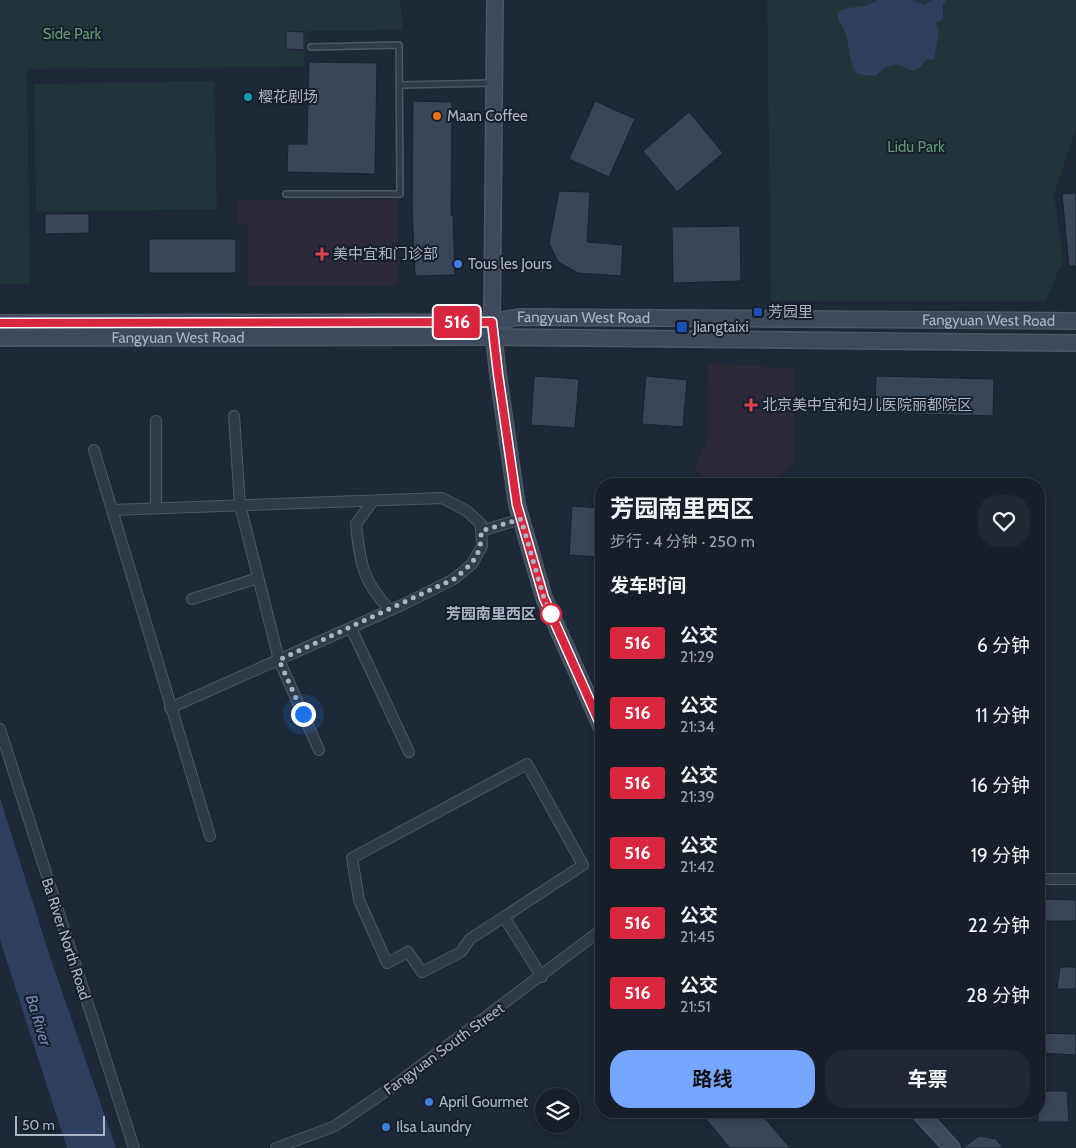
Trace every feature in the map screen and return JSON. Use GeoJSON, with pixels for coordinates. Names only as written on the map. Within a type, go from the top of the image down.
{"type":"FeatureCollection","features":[{"type":"Feature","properties":{"kind":"main road"},"geometry":{"type":"LineString","coordinates":[[495,0],[493,329],[517,505],[544,598],[595,713]]}},
{"type":"Feature","properties":{"kind":"main road","name":"Fangyuan West Road"},"geometry":{"type":"LineString","coordinates":[[0,338],[493,329],[519,317],[1076,321]]}},
{"type":"Feature","properties":{"kind":"main road","name":"Fangyuan West Road"},"geometry":{"type":"LineString","coordinates":[[0,323],[493,329],[1076,343]]}},
{"type":"Feature","properties":{"kind":"main road"},"geometry":{"type":"LineString","coordinates":[[924,1118],[952,1148]]}},
{"type":"Feature","properties":{"kind":"street"},"geometry":{"type":"LineString","coordinates":[[234,416],[240,505],[258,578],[279,660],[319,750]]}},
{"type":"Feature","properties":{"kind":"street"},"geometry":{"type":"LineString","coordinates":[[156,421],[156,508]]}},
{"type":"Feature","properties":{"kind":"street"},"geometry":{"type":"LineString","coordinates":[[94,450],[210,836]]}},
{"type":"Feature","properties":{"kind":"street"},"geometry":{"type":"LineString","coordinates":[[112,510],[442,498],[468,511],[481,524],[482,546],[472,564],[454,579],[351,628],[170,708]]}},
{"type":"Feature","properties":{"kind":"street"},"geometry":{"type":"LineString","coordinates":[[372,502],[356,524],[361,565],[375,595],[390,610]]}},
{"type":"Feature","properties":{"kind":"street"},"geometry":{"type":"LineString","coordinates":[[481,531],[521,519]]}},
{"type":"Feature","properties":{"kind":"street"},"geometry":{"type":"LineString","coordinates":[[192,599],[258,578]]}},
{"type":"Feature","properties":{"kind":"street"},"geometry":{"type":"LineString","coordinates":[[351,628],[408,752]]}},
{"type":"Feature","properties":{"kind":"street","name":"Ba River North Road"},"geometry":{"type":"LineString","coordinates":[[0,729],[134,1148]]}},
{"type":"Feature","properties":{"kind":"street"},"geometry":{"type":"LineString","coordinates":[[527,764],[582,865],[504,917],[470,939],[461,952],[422,972],[408,952],[387,963],[359,900],[352,858],[527,764]]}},
{"type":"Feature","properties":{"kind":"street"},"geometry":{"type":"LineString","coordinates":[[1045,879],[1076,879]]}},
{"type":"Feature","properties":{"kind":"street"},"geometry":{"type":"LineString","coordinates":[[504,917],[542,977]]}},
{"type":"Feature","properties":{"kind":"street","name":"Fangyuan South Street"},"geometry":{"type":"LineString","coordinates":[[276,1148],[336,1126],[542,977],[595,935]]}},
{"type":"Feature","properties":{"kind":"lane"},"geometry":{"type":"LineString","coordinates":[[286,194],[400,194],[401,85],[399,45],[311,48]]}},
{"type":"Feature","properties":{"kind":"lane"},"geometry":{"type":"LineString","coordinates":[[401,85],[494,83]]}},
{"type":"Feature","properties":{"kind":"shaded area","name":"美中宜和门诊部"},"geometry":{"type":"Polygon","coordinates":[[[397,199],[397,286],[248,286],[247,223],[237,223],[237,200],[397,199]]]}},
{"type":"Feature","properties":{"kind":"shaded area","name":"北京美中宜和妇儿医院丽都院区"},"geometry":{"type":"Polygon","coordinates":[[[708,363],[795,369],[794,464],[777,478],[703,478],[694,467],[707,441],[708,363]]]}},
{"type":"Feature","properties":{"kind":"green space","name":"Side Park"},"geometry":{"type":"Polygon","coordinates":[[[0,0],[400,0],[403,30],[307,31],[304,67],[27,69],[30,284],[0,284],[0,0]]]}},
{"type":"Feature","properties":{"kind":"green space","name":"Lidu Park"},"geometry":{"type":"Polygon","coordinates":[[[767,0],[1076,0],[1076,128],[1054,194],[1063,260],[1046,301],[771,301],[767,0]]]}},
{"type":"Feature","properties":{"kind":"green space"},"geometry":{"type":"Polygon","coordinates":[[[214,81],[217,209],[36,212],[34,84],[214,81]]]}},
{"type":"Feature","properties":{"kind":"water"},"geometry":{"type":"Polygon","coordinates":[[[877,0],[912,0],[924,5],[933,0],[946,0],[943,5],[943,19],[935,23],[939,30],[934,60],[927,59],[919,68],[913,71],[893,64],[875,76],[858,74],[852,64],[847,37],[839,21],[838,13],[842,10],[868,5],[877,0]]]}},
{"type":"Feature","properties":{"kind":"water","name":"Ba River"},"geometry":{"type":"Polygon","coordinates":[[[0,798],[50,957],[116,1148],[67,1148],[0,940],[0,798]]]}},
{"type":"Feature","properties":{"kind":"building"},"geometry":{"type":"Polygon","coordinates":[[[286,31],[304,32],[304,50],[286,49],[286,31]]]}},
{"type":"Feature","properties":{"kind":"building"},"geometry":{"type":"Polygon","coordinates":[[[309,62],[377,63],[375,174],[287,172],[288,144],[307,144],[309,62]]]}},
{"type":"Feature","properties":{"kind":"building"},"geometry":{"type":"Polygon","coordinates":[[[413,101],[452,102],[451,215],[453,215],[455,275],[415,276],[412,207],[413,101]]]}},
{"type":"Feature","properties":{"kind":"building"},"geometry":{"type":"Polygon","coordinates":[[[595,101],[635,119],[609,177],[569,159],[595,101]]]}},
{"type":"Feature","properties":{"kind":"building"},"geometry":{"type":"Polygon","coordinates":[[[689,112],[723,153],[677,192],[643,151],[689,112]]]}},
{"type":"Feature","properties":{"kind":"building"},"geometry":{"type":"Polygon","coordinates":[[[559,191],[590,192],[587,242],[623,245],[621,276],[578,273],[558,262],[549,243],[559,191]]]}},
{"type":"Feature","properties":{"kind":"building"},"geometry":{"type":"Polygon","coordinates":[[[1076,193],[1076,266],[1069,266],[1062,194],[1076,193]]]}},
{"type":"Feature","properties":{"kind":"building"},"geometry":{"type":"Polygon","coordinates":[[[45,214],[89,214],[89,233],[45,234],[45,214]]]}},
{"type":"Feature","properties":{"kind":"building"},"geometry":{"type":"Polygon","coordinates":[[[740,226],[741,281],[673,283],[672,227],[740,226]]]}},
{"type":"Feature","properties":{"kind":"building"},"geometry":{"type":"Polygon","coordinates":[[[149,239],[236,239],[236,273],[149,273],[149,239]]]}},
{"type":"Feature","properties":{"kind":"building"},"geometry":{"type":"Polygon","coordinates":[[[534,376],[579,379],[575,428],[531,425],[534,376]]]}},
{"type":"Feature","properties":{"kind":"building"},"geometry":{"type":"Polygon","coordinates":[[[646,376],[687,380],[683,427],[642,424],[646,376]]]}},
{"type":"Feature","properties":{"kind":"building"},"geometry":{"type":"Polygon","coordinates":[[[876,376],[994,379],[993,416],[875,413],[876,376]]]}},
{"type":"Feature","properties":{"kind":"building"},"geometry":{"type":"Polygon","coordinates":[[[572,506],[595,508],[595,557],[569,555],[572,506]]]}},
{"type":"Feature","properties":{"kind":"building"},"geometry":{"type":"Polygon","coordinates":[[[1045,899],[1076,900],[1076,921],[1045,921],[1045,899]]]}},
{"type":"Feature","properties":{"kind":"building"},"geometry":{"type":"Polygon","coordinates":[[[1060,967],[1076,967],[1076,989],[1057,989],[1060,967]]]}},
{"type":"Feature","properties":{"kind":"building"},"geometry":{"type":"Polygon","coordinates":[[[1045,1033],[1076,1034],[1076,1055],[1045,1053],[1045,1033]]]}},
{"type":"Feature","properties":{"kind":"building"},"geometry":{"type":"Polygon","coordinates":[[[1045,1091],[1067,1091],[1069,1122],[1038,1122],[1038,1118],[1045,1118],[1045,1091]]]}},
{"type":"Feature","properties":{"kind":"building"},"geometry":{"type":"Polygon","coordinates":[[[705,1118],[765,1118],[790,1148],[730,1148],[705,1118]]]}},
{"type":"Feature","properties":{"kind":"building"},"geometry":{"type":"Polygon","coordinates":[[[979,1136],[996,1139],[1003,1148],[963,1148],[979,1136]]]}},
{"type":"Feature","properties":{"kind":"bus line","name":"516"},"geometry":{"type":"LineString","coordinates":[[0,323],[492,322],[517,505],[544,598],[595,713]]}},
{"type":"Feature","properties":{"kind":"place","name":"樱花剧场"},"geometry":{"type":"Point","coordinates":[248,97]}},
{"type":"Feature","properties":{"kind":"place","name":"Maan Coffee"},"geometry":{"type":"Point","coordinates":[437,116]}},
{"type":"Feature","properties":{"kind":"place","name":"美中宜和门诊部"},"geometry":{"type":"Point","coordinates":[322,254]}},
{"type":"Feature","properties":{"kind":"place","name":"Tous les Jours"},"geometry":{"type":"Point","coordinates":[458,264]}},
{"type":"Feature","properties":{"kind":"place","name":"芳园里"},"geometry":{"type":"Point","coordinates":[758,312]}},
{"type":"Feature","properties":{"kind":"place","name":"Jiangtaixi"},"geometry":{"type":"Point","coordinates":[682,327]}},
{"type":"Feature","properties":{"kind":"place","name":"北京美中宜和妇儿医院丽都院区"},"geometry":{"type":"Point","coordinates":[751,405]}},
{"type":"Feature","properties":{"kind":"place","name":"芳园南里西区"},"geometry":{"type":"Point","coordinates":[551,614]}},
{"type":"Feature","properties":{"kind":"place","name":"April Gourmet"},"geometry":{"type":"Point","coordinates":[429,1102]}},
{"type":"Feature","properties":{"kind":"place","name":"Ilsa Laundry"},"geometry":{"type":"Point","coordinates":[386,1127]}},
{"type":"Feature","properties":{"kind":"route"},"geometry":{"type":"LineString","coordinates":[[303,714],[279,660],[404,604],[454,579],[472,564],[482,546],[481,531],[521,519],[544,598],[551,614]]}}]}
